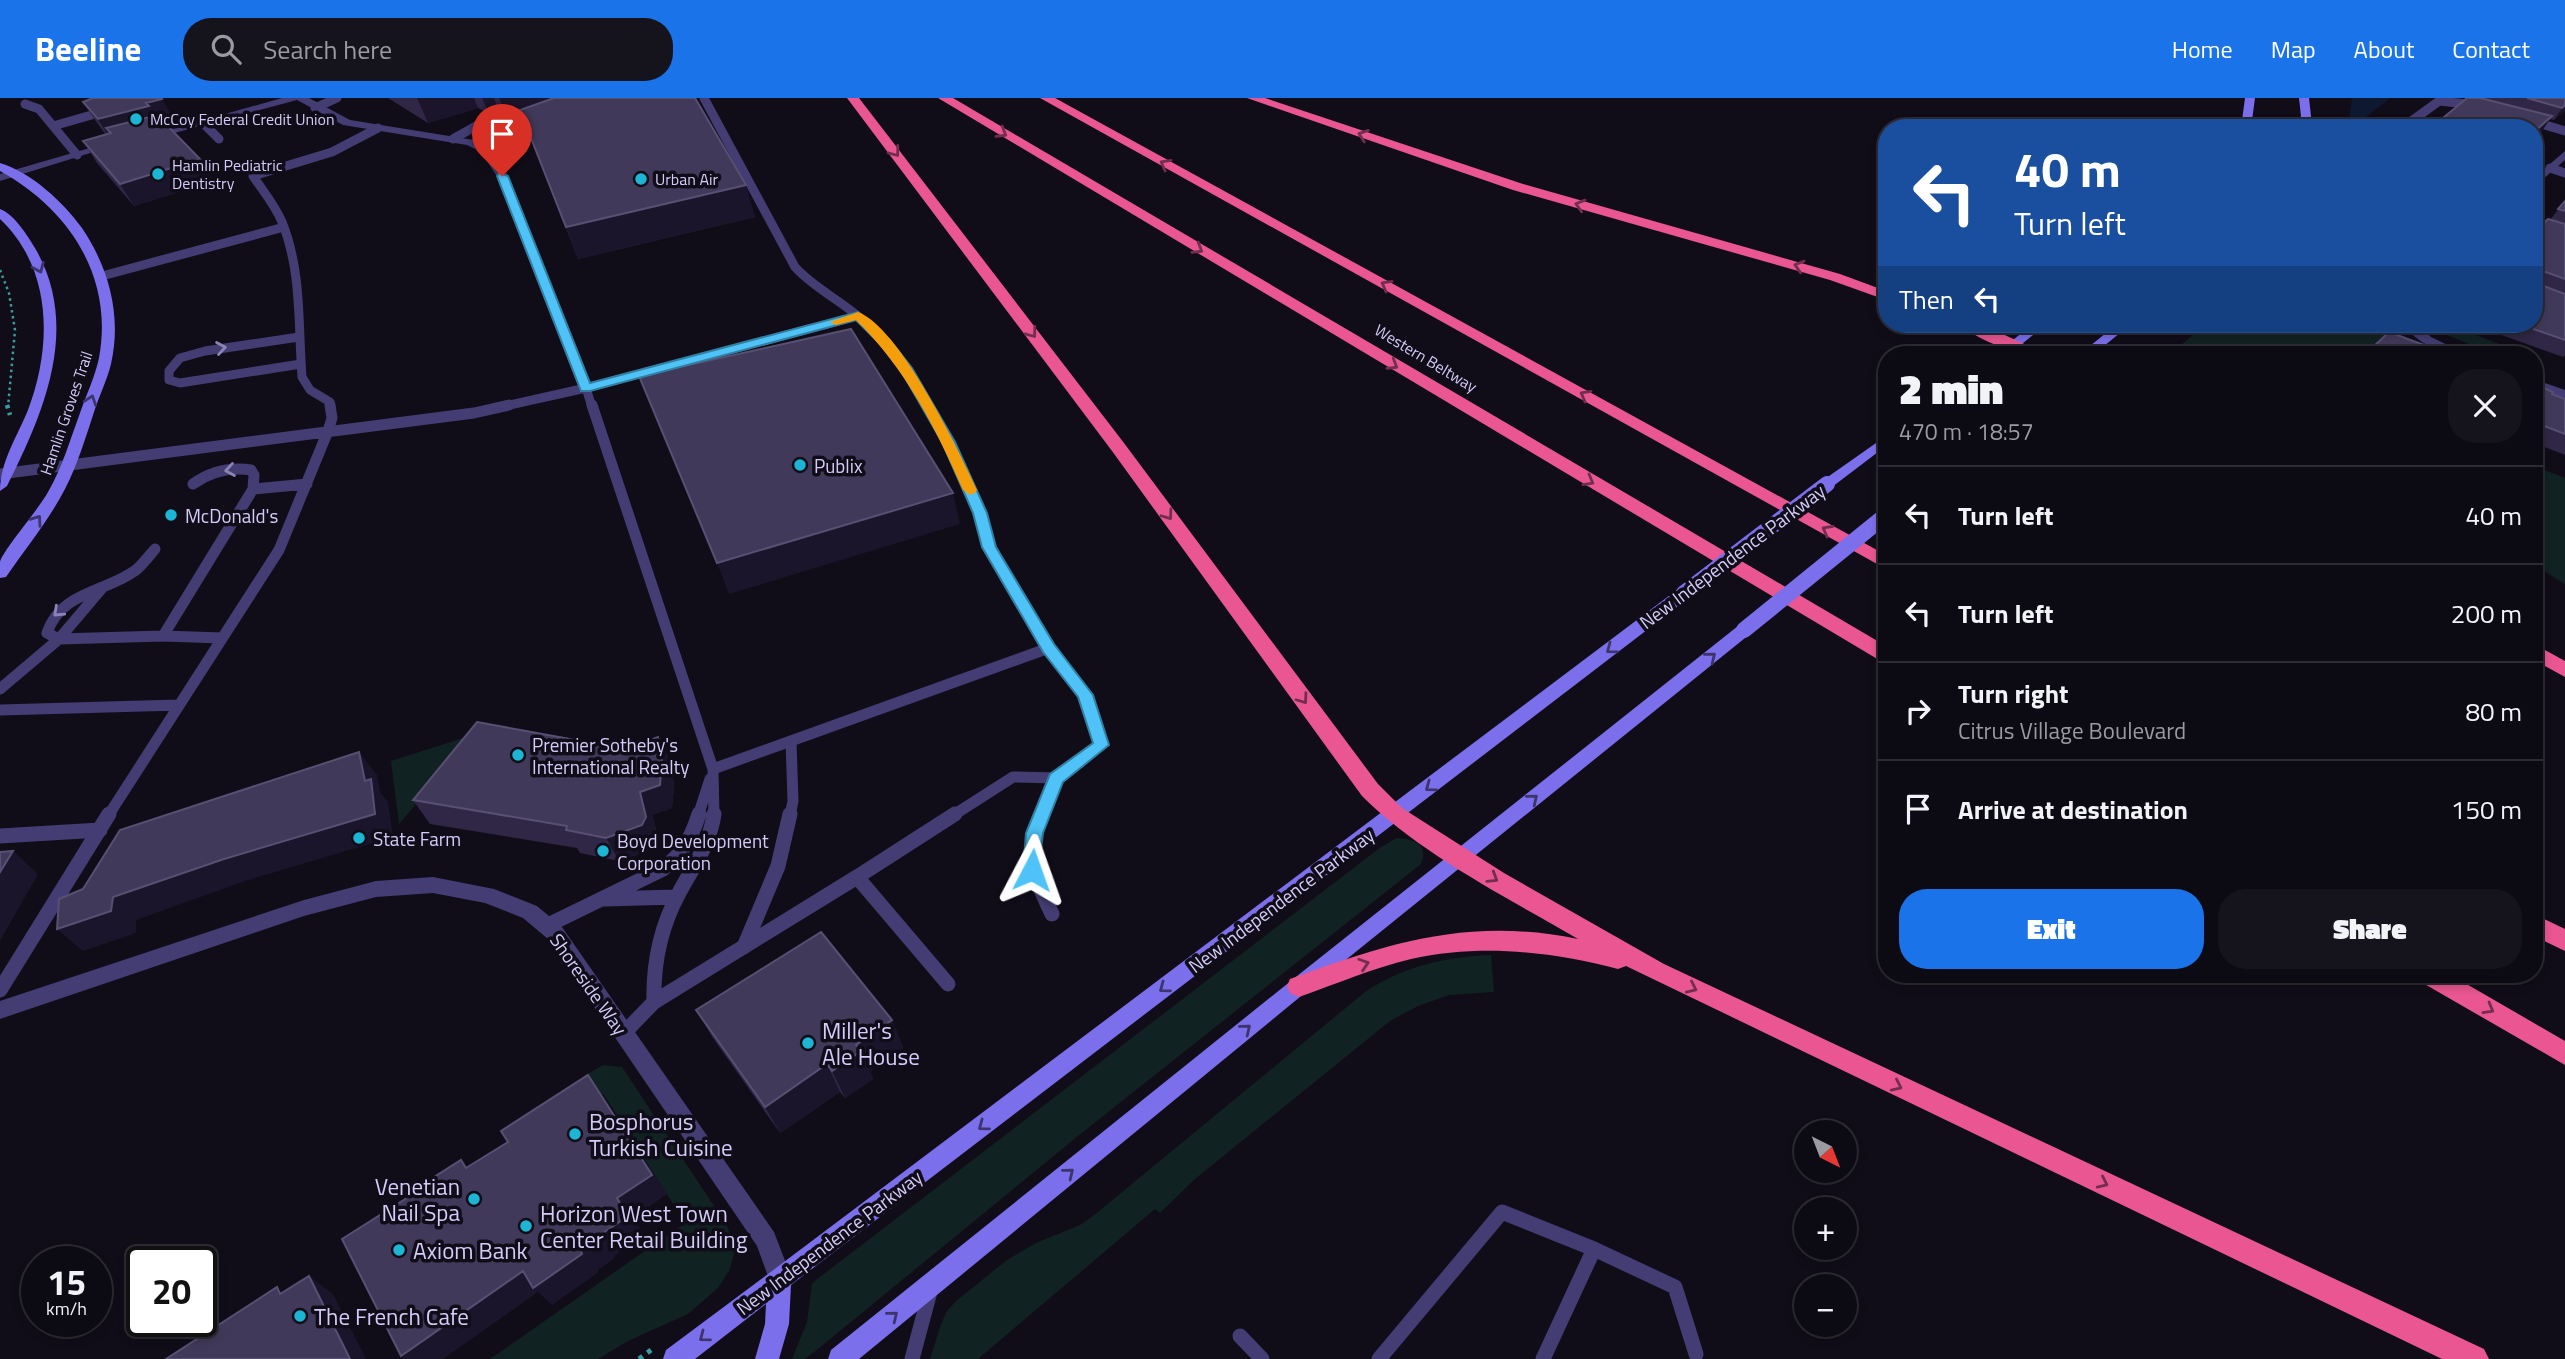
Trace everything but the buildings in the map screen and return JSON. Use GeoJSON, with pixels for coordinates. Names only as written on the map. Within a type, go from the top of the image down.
{"type":"FeatureCollection","features":[{"type":"Feature","properties":{"kind":"highway"},"geometry":{"type":"LineString","coordinates":[[853,98],[1110,436],[1370,790],[1394,814],[1496,880],[1655,971],[2474,1359]]}},
{"type":"Feature","properties":{"kind":"highway","name":"Western Beltway"},"geometry":{"type":"LineString","coordinates":[[944,98],[1878,650]]}},
{"type":"Feature","properties":{"kind":"highway"},"geometry":{"type":"LineString","coordinates":[[1046,98],[1878,559]]}},
{"type":"Feature","properties":{"kind":"highway"},"geometry":{"type":"LineString","coordinates":[[1253,98],[1518,187],[1835,277],[1878,286]]}},
{"type":"Feature","properties":{"kind":"highway"},"geometry":{"type":"LineString","coordinates":[[1835,277],[1878,293]]}},
{"type":"Feature","properties":{"kind":"highway"},"geometry":{"type":"LineString","coordinates":[[1981,333],[1999,346]]}},
{"type":"Feature","properties":{"kind":"highway"},"geometry":{"type":"LineString","coordinates":[[2543,657],[2565,670]]}},
{"type":"Feature","properties":{"kind":"highway"},"geometry":{"type":"LineString","coordinates":[[2543,929],[2565,941]]}},
{"type":"Feature","properties":{"kind":"highway"},"geometry":{"type":"LineString","coordinates":[[1299,986],[1411,949],[1470,941],[1536,942],[1592,952],[1655,971]]}},
{"type":"Feature","properties":{"kind":"highway"},"geometry":{"type":"LineString","coordinates":[[2445,983],[2565,1054]]}},
{"type":"Feature","properties":{"kind":"main road"},"geometry":{"type":"LineString","coordinates":[[2247,119],[2250,98]]}},
{"type":"Feature","properties":{"kind":"main road"},"geometry":{"type":"LineString","coordinates":[[2304,98],[2305,119]]}},
{"type":"Feature","properties":{"kind":"main road","name":"Hamlin Groves Trail"},"geometry":{"type":"LineString","coordinates":[[0,166],[15,173],[54,202],[74,222],[102,276],[108,309],[106,355],[69,465],[53,498],[0,573]]}},
{"type":"Feature","properties":{"kind":"main road","name":"Hamlin Groves Trail"},"geometry":{"type":"LineString","coordinates":[[0,213],[23,236],[36,260],[48,289],[52,322],[49,366],[37,406],[3,474],[0,486]]}},
{"type":"Feature","properties":{"kind":"main road"},"geometry":{"type":"LineString","coordinates":[[2012,346],[2029,333]]}},
{"type":"Feature","properties":{"kind":"main road"},"geometry":{"type":"LineString","coordinates":[[2097,346],[2113,333]]}},
{"type":"Feature","properties":{"kind":"main road","name":"New Independence Parkway"},"geometry":{"type":"LineString","coordinates":[[675,1359],[1878,446]]}},
{"type":"Feature","properties":{"kind":"main road"},"geometry":{"type":"LineString","coordinates":[[840,1359],[1299,986],[1878,522]]}},
{"type":"Feature","properties":{"kind":"main road"},"geometry":{"type":"LineString","coordinates":[[767,1359],[777,1324],[780,1279]]}},
{"type":"Feature","properties":{"kind":"street"},"geometry":{"type":"LineString","coordinates":[[142,138],[294,98]]}},
{"type":"Feature","properties":{"kind":"street"},"geometry":{"type":"LineString","coordinates":[[301,98],[315,108],[347,123],[470,142],[485,150],[502,176],[586,388]]}},
{"type":"Feature","properties":{"kind":"street"},"geometry":{"type":"LineString","coordinates":[[0,178],[118,144]]}},
{"type":"Feature","properties":{"kind":"street"},"geometry":{"type":"LineString","coordinates":[[2543,175],[2565,154]]}},
{"type":"Feature","properties":{"kind":"street"},"geometry":{"type":"LineString","coordinates":[[2543,227],[2565,234]]}},
{"type":"Feature","properties":{"kind":"street"},"geometry":{"type":"LineString","coordinates":[[2419,333],[2426,340],[2440,346]]}},
{"type":"Feature","properties":{"kind":"street"},"geometry":{"type":"LineString","coordinates":[[2543,386],[2565,395]]}},
{"type":"Feature","properties":{"kind":"street","name":"Shoreside Way"},"geometry":{"type":"LineString","coordinates":[[0,1010],[304,908],[376,889],[433,885],[487,895],[530,912],[555,933],[766,1240],[780,1279]]}},
{"type":"Feature","properties":{"kind":"lane"},"geometry":{"type":"LineString","coordinates":[[315,108],[337,98]]}},
{"type":"Feature","properties":{"kind":"lane"},"geometry":{"type":"LineString","coordinates":[[704,98],[795,267],[804,277],[858,316],[885,341],[906,368],[948,442],[980,513],[986,541],[1049,648],[1085,695],[1101,745],[1056,778],[1034,833],[1032,870],[1052,914]]}},
{"type":"Feature","properties":{"kind":"lane"},"geometry":{"type":"LineString","coordinates":[[2415,119],[2440,101],[2464,102],[2490,108]]}},
{"type":"Feature","properties":{"kind":"lane"},"geometry":{"type":"LineString","coordinates":[[25,104],[39,109],[77,155]]}},
{"type":"Feature","properties":{"kind":"lane"},"geometry":{"type":"LineString","coordinates":[[453,139],[477,126],[529,107]]}},
{"type":"Feature","properties":{"kind":"lane"},"geometry":{"type":"LineString","coordinates":[[53,126],[102,112]]}},
{"type":"Feature","properties":{"kind":"lane"},"geometry":{"type":"LineString","coordinates":[[204,123],[219,139]]}},
{"type":"Feature","properties":{"kind":"lane"},"geometry":{"type":"LineString","coordinates":[[485,150],[558,124]]}},
{"type":"Feature","properties":{"kind":"lane"},"geometry":{"type":"LineString","coordinates":[[2543,125],[2565,131]]}},
{"type":"Feature","properties":{"kind":"lane"},"geometry":{"type":"LineString","coordinates":[[0,990],[178,705],[279,550],[328,431],[332,418],[330,402],[310,390],[302,377],[293,259],[284,226],[253,176],[332,152],[378,128]]}},
{"type":"Feature","properties":{"kind":"lane"},"geometry":{"type":"LineString","coordinates":[[2550,168],[2565,173]]}},
{"type":"Feature","properties":{"kind":"lane"},"geometry":{"type":"LineString","coordinates":[[102,276],[284,226]]}},
{"type":"Feature","properties":{"kind":"lane"},"geometry":{"type":"LineString","coordinates":[[3,474],[474,413],[586,388],[858,316]]}},
{"type":"Feature","properties":{"kind":"lane"},"geometry":{"type":"LineString","coordinates":[[299,337],[205,351],[180,359],[169,371],[169,380],[180,383],[301,364]]}},
{"type":"Feature","properties":{"kind":"lane"},"geometry":{"type":"LineString","coordinates":[[586,388],[713,769],[714,820],[697,864],[676,897],[662,941],[653,987],[654,1002]]}},
{"type":"Feature","properties":{"kind":"lane"},"geometry":{"type":"LineString","coordinates":[[163,636],[253,489],[254,475],[251,470],[243,468],[210,474],[193,484]]}},
{"type":"Feature","properties":{"kind":"lane"},"geometry":{"type":"LineString","coordinates":[[253,489],[307,484]]}},
{"type":"Feature","properties":{"kind":"lane"},"geometry":{"type":"LineString","coordinates":[[155,549],[135,571],[68,603],[49,621],[47,633],[60,639],[163,636],[222,638]]}},
{"type":"Feature","properties":{"kind":"lane"},"geometry":{"type":"LineString","coordinates":[[0,689],[60,639],[103,586]]}},
{"type":"Feature","properties":{"kind":"lane"},"geometry":{"type":"LineString","coordinates":[[713,769],[1049,648]]}},
{"type":"Feature","properties":{"kind":"lane"},"geometry":{"type":"LineString","coordinates":[[0,710],[178,705]]}},
{"type":"Feature","properties":{"kind":"lane"},"geometry":{"type":"LineString","coordinates":[[744,947],[778,866],[793,801],[791,741]]}},
{"type":"Feature","properties":{"kind":"lane"},"geometry":{"type":"LineString","coordinates":[[546,926],[580,907],[604,899],[663,869],[680,856],[691,839],[713,769]]}},
{"type":"Feature","properties":{"kind":"lane"},"geometry":{"type":"LineString","coordinates":[[624,1033],[654,1002],[1013,777],[1056,778]]}},
{"type":"Feature","properties":{"kind":"lane"},"geometry":{"type":"LineString","coordinates":[[0,836],[100,830]]}},
{"type":"Feature","properties":{"kind":"lane"},"geometry":{"type":"LineString","coordinates":[[857,877],[948,984]]}},
{"type":"Feature","properties":{"kind":"lane"},"geometry":{"type":"LineString","coordinates":[[604,899],[624,900],[654,895],[676,897]]}},
{"type":"Feature","properties":{"kind":"lane"},"geometry":{"type":"LineString","coordinates":[[1379,1359],[1502,1212],[1594,1249],[1675,1287],[1696,1353]]}},
{"type":"Feature","properties":{"kind":"lane"},"geometry":{"type":"LineString","coordinates":[[1543,1359],[1594,1249]]}},
{"type":"Feature","properties":{"kind":"lane"},"geometry":{"type":"LineString","coordinates":[[912,1359],[932,1284]]}},
{"type":"Feature","properties":{"kind":"lane"},"geometry":{"type":"LineString","coordinates":[[1240,1335],[1262,1359]]}},
{"type":"Feature","properties":{"kind":"path"},"geometry":{"type":"LineString","coordinates":[[0,270],[7,285],[14,316],[14,357],[5,401],[10,416]]}},
{"type":"Feature","properties":{"kind":"shaded area"},"geometry":{"type":"Polygon","coordinates":[[[2195,333],[2388,333],[2374,346],[2180,346],[2195,333]]]}},
{"type":"Feature","properties":{"kind":"shaded area"},"geometry":{"type":"Polygon","coordinates":[[[2470,333],[2505,346],[2474,346],[2444,334],[2470,333]]]}},
{"type":"Feature","properties":{"kind":"shaded area"},"geometry":{"type":"Polygon","coordinates":[[[2543,469],[2565,478],[2565,584],[2543,571],[2543,469]]]}},
{"type":"Feature","properties":{"kind":"shaded area"},"geometry":{"type":"Polygon","coordinates":[[[463,738],[466,746],[399,824],[391,761],[463,738]]]}},
{"type":"Feature","properties":{"kind":"shaded area"},"geometry":{"type":"Polygon","coordinates":[[[1397,838],[1414,841],[1421,847],[1421,864],[1083,1132],[813,1353],[805,1359],[792,1359],[807,1322],[812,1284],[816,1280],[1381,847],[1397,838]]]}},
{"type":"Feature","properties":{"kind":"shaded area"},"geometry":{"type":"Polygon","coordinates":[[[1491,955],[1494,992],[1449,995],[1418,1006],[1390,1021],[1195,1179],[1160,1213],[1155,1209],[978,1359],[930,1359],[941,1324],[956,1301],[1007,1260],[1093,1216],[1365,992],[1425,964],[1491,955]]]}},
{"type":"Feature","properties":{"kind":"shaded area"},"geometry":{"type":"Polygon","coordinates":[[[603,1065],[622,1067],[726,1224],[733,1241],[734,1254],[729,1271],[718,1288],[688,1314],[628,1341],[598,1359],[490,1359],[685,1223],[608,1101],[603,1094],[597,1097],[584,1076],[603,1065]]]}},
{"type":"Feature","properties":{"kind":"water"},"geometry":{"type":"Polygon","coordinates":[[[2352,98],[2390,98],[2363,119],[2349,119],[2352,98]]]}},
{"type":"Feature","properties":{"kind":"slow traffic"},"geometry":{"type":"LineString","coordinates":[[836,322],[858,316],[885,341],[906,368],[948,442],[970,490]]}},
{"type":"Feature","properties":{"kind":"place","name":"McCoy Federal Credit Union"},"geometry":{"type":"Point","coordinates":[136,119]}},
{"type":"Feature","properties":{"kind":"place","name":"Hamlin Pediatric Dentistry"},"geometry":{"type":"Point","coordinates":[158,174]}},
{"type":"Feature","properties":{"kind":"place","name":"Urban Air"},"geometry":{"type":"Point","coordinates":[641,179]}},
{"type":"Feature","properties":{"kind":"place","name":"Publix"},"geometry":{"type":"Point","coordinates":[800,465]}},
{"type":"Feature","properties":{"kind":"place","name":"McDonald's"},"geometry":{"type":"Point","coordinates":[171,515]}},
{"type":"Feature","properties":{"kind":"place","name":"Premier Sotheby's International Realty"},"geometry":{"type":"Point","coordinates":[518,755]}},
{"type":"Feature","properties":{"kind":"place","name":"State Farm"},"geometry":{"type":"Point","coordinates":[359,838]}},
{"type":"Feature","properties":{"kind":"place","name":"Boyd Development Corporation"},"geometry":{"type":"Point","coordinates":[603,851]}},
{"type":"Feature","properties":{"kind":"place","name":"Miller's Ale House"},"geometry":{"type":"Point","coordinates":[808,1043]}},
{"type":"Feature","properties":{"kind":"place","name":"Bosphorus Turkish Cuisine"},"geometry":{"type":"Point","coordinates":[575,1134]}},
{"type":"Feature","properties":{"kind":"place","name":"Venetian Nail Spa"},"geometry":{"type":"Point","coordinates":[474,1199]}},
{"type":"Feature","properties":{"kind":"place","name":"Horizon West Town Center Retail Building"},"geometry":{"type":"Point","coordinates":[526,1226]}},
{"type":"Feature","properties":{"kind":"place","name":"Axiom Bank"},"geometry":{"type":"Point","coordinates":[399,1250]}},
{"type":"Feature","properties":{"kind":"place","name":"The French Cafe"},"geometry":{"type":"Point","coordinates":[300,1316]}},
{"type":"Feature","properties":{"kind":"route"},"geometry":{"type":"LineString","coordinates":[[502,176],[586,388],[858,316],[885,341],[906,368],[948,442],[980,513],[989,547],[1049,648],[1085,695],[1101,745],[1056,778],[1034,833],[1032,870]]}}]}
